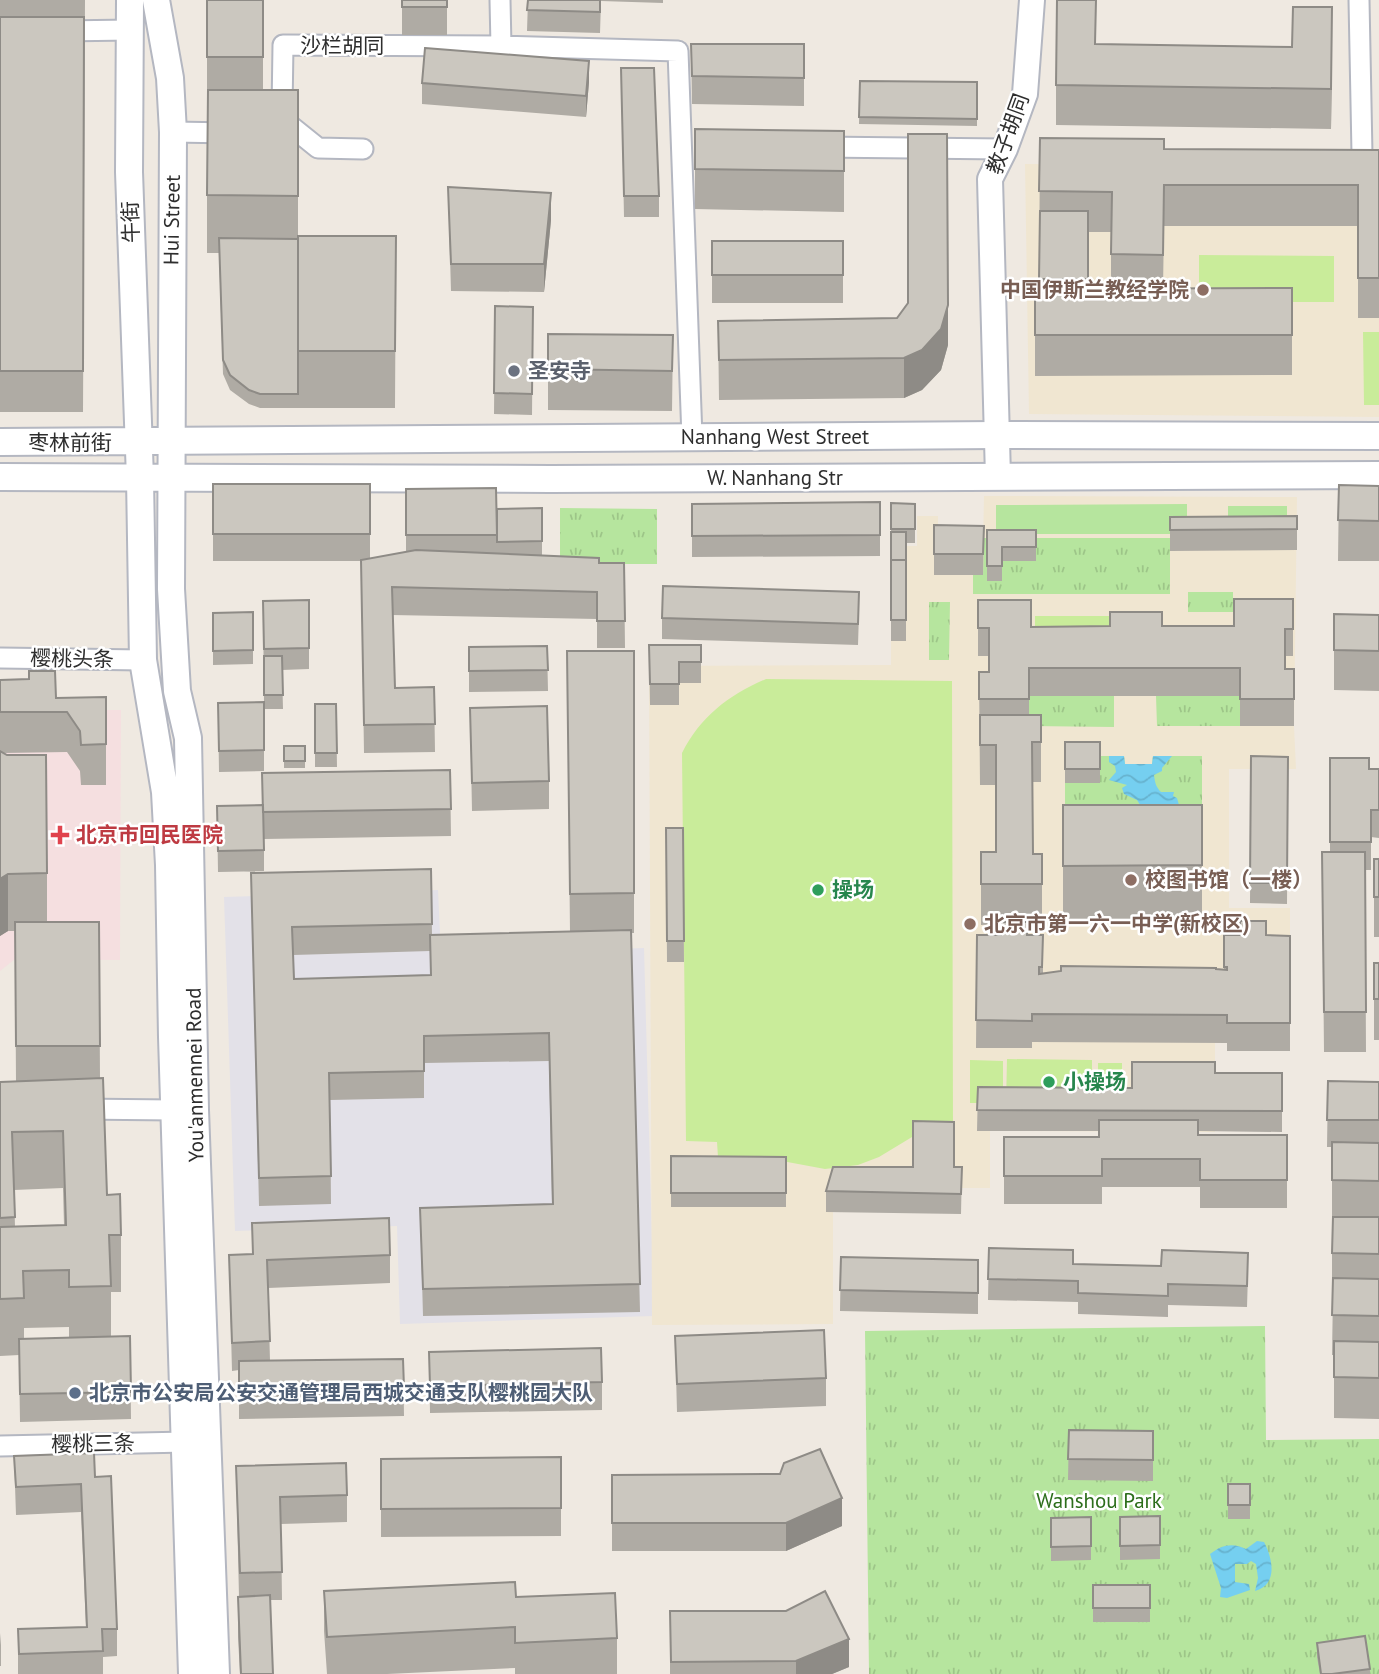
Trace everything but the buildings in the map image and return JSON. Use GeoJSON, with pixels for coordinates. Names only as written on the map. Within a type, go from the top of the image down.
{"type":"FeatureCollection","features":[{"type":"Feature","properties":{"kind":"main road","name":"牛街"},"geometry":{"type":"LineString","coordinates":[[130,0],[129,172],[140,478]]}},
{"type":"Feature","properties":{"kind":"main road","name":"Hui Street"},"geometry":{"type":"LineString","coordinates":[[156,0],[170,78],[173,132],[171,477]]}},
{"type":"Feature","properties":{"kind":"main road","name":"Nanhang West Street"},"geometry":{"type":"LineString","coordinates":[[139,443],[997,435],[1379,436]]}},
{"type":"Feature","properties":{"kind":"main road","name":"枣林前街"},"geometry":{"type":"LineString","coordinates":[[0,442],[139,443]]}},
{"type":"Feature","properties":{"kind":"main road","name":"W. Nanhang Str"},"geometry":{"type":"LineString","coordinates":[[0,477],[1379,475]]}},
{"type":"Feature","properties":{"kind":"main road","name":"You'anmennei Road"},"geometry":{"type":"LineString","coordinates":[[171,477],[171,589],[176,678],[188,738],[184,1110]]}},
{"type":"Feature","properties":{"kind":"main road","name":"You'anmennei Road"},"geometry":{"type":"LineString","coordinates":[[140,478],[144,660],[166,792],[184,1110],[196,1442],[216,1674]]}},
{"type":"Feature","properties":{"kind":"main road","name":"You'anmennei Road"},"geometry":{"type":"LineString","coordinates":[[192,1674],[196,1442]]}},
{"type":"Feature","properties":{"kind":"street"},"geometry":{"type":"LineString","coordinates":[[500,0],[501,46],[678,51],[688,146],[692,438]]}},
{"type":"Feature","properties":{"kind":"street","name":"教子胡同"},"geometry":{"type":"LineString","coordinates":[[998,477],[990,179],[1005,149],[1025,94],[1031,0]]}},
{"type":"Feature","properties":{"kind":"street"},"geometry":{"type":"LineString","coordinates":[[1359,0],[1362,154]]}},
{"type":"Feature","properties":{"kind":"street"},"geometry":{"type":"LineString","coordinates":[[39,32],[131,30]]}},
{"type":"Feature","properties":{"kind":"street","name":"沙栏胡同"},"geometry":{"type":"LineString","coordinates":[[362,149],[318,148],[273,120],[282,111],[283,46],[501,46]]}},
{"type":"Feature","properties":{"kind":"street"},"geometry":{"type":"LineString","coordinates":[[173,132],[247,133]]}},
{"type":"Feature","properties":{"kind":"street"},"geometry":{"type":"LineString","coordinates":[[803,147],[1005,149]]}},
{"type":"Feature","properties":{"kind":"street","name":"樱桃头条"},"geometry":{"type":"LineString","coordinates":[[0,659],[144,660]]}},
{"type":"Feature","properties":{"kind":"street"},"geometry":{"type":"LineString","coordinates":[[54,1109],[184,1110]]}},
{"type":"Feature","properties":{"kind":"street","name":"樱桃三条"},"geometry":{"type":"LineString","coordinates":[[0,1446],[196,1442]]}},
{"type":"Feature","properties":{"kind":"shaded area","name":"中国伊斯兰教经学院"},"geometry":{"type":"Polygon","coordinates":[[[1025,164],[1379,166],[1379,417],[1029,414],[1025,164]]]}},
{"type":"Feature","properties":{"kind":"shaded area","name":"北京市第一六一中学(新校区)"},"geometry":{"type":"Polygon","coordinates":[[[984,496],[1297,497],[1294,726],[1296,769],[1229,769],[1229,908],[1290,908],[1290,1051],[1227,1051],[1227,1043],[1215,1043],[1215,1132],[990,1131],[990,1188],[833,1188],[833,1324],[652,1325],[649,666],[891,665],[891,546],[917,546],[917,516],[938,516],[938,546],[983,547],[984,496]]]}},
{"type":"Feature","properties":{"kind":"shaded area","name":"北京市回民医院"},"geometry":{"type":"Polygon","coordinates":[[[0,710],[121,710],[120,960],[15,959],[0,971],[0,710]]]}},
{"type":"Feature","properties":{"kind":"shaded area"},"geometry":{"type":"Polygon","coordinates":[[[438,890],[441,955],[644,948],[654,1316],[400,1324],[397,1226],[235,1231],[224,897],[438,890]]]}},
{"type":"Feature","properties":{"kind":"green space"},"geometry":{"type":"Polygon","coordinates":[[[1199,255],[1334,256],[1334,302],[1199,302],[1199,255]]]}},
{"type":"Feature","properties":{"kind":"green space"},"geometry":{"type":"Polygon","coordinates":[[[1363,332],[1379,332],[1379,405],[1364,405],[1363,332]]]}},
{"type":"Feature","properties":{"kind":"green space"},"geometry":{"type":"Polygon","coordinates":[[[1187,504],[1187,534],[996,534],[996,505],[1187,504]]]}},
{"type":"Feature","properties":{"kind":"green space"},"geometry":{"type":"Polygon","coordinates":[[[1228,506],[1287,506],[1287,533],[1228,533],[1228,506]]]}},
{"type":"Feature","properties":{"kind":"green space"},"geometry":{"type":"Polygon","coordinates":[[[560,508],[657,509],[657,564],[560,564],[560,508]]]}},
{"type":"Feature","properties":{"kind":"green space"},"geometry":{"type":"Polygon","coordinates":[[[984,538],[1170,538],[1170,594],[973,594],[973,575],[983,575],[984,538]]]}},
{"type":"Feature","properties":{"kind":"green space"},"geometry":{"type":"Polygon","coordinates":[[[1188,592],[1233,592],[1233,612],[1188,612],[1188,592]]]}},
{"type":"Feature","properties":{"kind":"green space"},"geometry":{"type":"Polygon","coordinates":[[[929,602],[950,602],[949,660],[929,660],[929,602]]]}},
{"type":"Feature","properties":{"kind":"green space"},"geometry":{"type":"Polygon","coordinates":[[[1035,616],[1112,616],[1112,635],[1035,635],[1035,616]]]}},
{"type":"Feature","properties":{"kind":"green space","name":"操场"},"geometry":{"type":"Polygon","coordinates":[[[766,679],[952,681],[953,1134],[917,1134],[879,1157],[858,1165],[825,1169],[766,1158],[718,1157],[717,1142],[686,1141],[682,753],[698,728],[717,708],[766,679]]]}},
{"type":"Feature","properties":{"kind":"green space"},"geometry":{"type":"Polygon","coordinates":[[[1240,695],[1240,726],[1157,726],[1156,696],[1240,695]]]}},
{"type":"Feature","properties":{"kind":"green space"},"geometry":{"type":"Polygon","coordinates":[[[1029,696],[1114,696],[1114,727],[1029,726],[1029,696]]]}},
{"type":"Feature","properties":{"kind":"green space"},"geometry":{"type":"Polygon","coordinates":[[[1100,756],[1124,756],[1125,764],[1152,764],[1153,756],[1202,756],[1202,843],[1065,843],[1065,783],[1100,783],[1100,756]]]}},
{"type":"Feature","properties":{"kind":"green space","name":"小操场"},"geometry":{"type":"Polygon","coordinates":[[[1007,1059],[1092,1060],[1092,1105],[1006,1105],[1007,1059]]]}},
{"type":"Feature","properties":{"kind":"green space"},"geometry":{"type":"Polygon","coordinates":[[[970,1060],[1003,1061],[1003,1103],[970,1103],[970,1060]]]}},
{"type":"Feature","properties":{"kind":"green space"},"geometry":{"type":"Polygon","coordinates":[[[1098,1063],[1122,1063],[1122,1104],[1098,1104],[1098,1063]]]}},
{"type":"Feature","properties":{"kind":"green space","name":"Wanshou Park"},"geometry":{"type":"Polygon","coordinates":[[[1265,1326],[1266,1440],[1379,1439],[1379,1674],[869,1674],[865,1331],[1265,1326]]]}},
{"type":"Feature","properties":{"kind":"water"},"geometry":{"type":"Polygon","coordinates":[[[1109,756],[1124,756],[1125,764],[1152,764],[1153,756],[1172,756],[1154,778],[1161,792],[1174,792],[1173,796],[1177,798],[1179,805],[1142,808],[1137,800],[1124,794],[1122,788],[1127,785],[1109,780],[1116,772],[1115,766],[1109,762],[1109,756]]]}},
{"type":"Feature","properties":{"kind":"water"},"geometry":{"type":"Polygon","coordinates":[[[1257,1541],[1264,1542],[1270,1556],[1272,1571],[1267,1583],[1255,1591],[1258,1578],[1256,1564],[1251,1561],[1247,1564],[1235,1564],[1235,1582],[1249,1584],[1250,1590],[1227,1598],[1220,1597],[1221,1588],[1210,1554],[1227,1546],[1246,1549],[1257,1541]]]}},
{"type":"Feature","properties":{"kind":"place","name":"中国伊斯兰教经学院"},"geometry":{"type":"Point","coordinates":[1203,290]}},
{"type":"Feature","properties":{"kind":"place","name":"圣安寺"},"geometry":{"type":"Point","coordinates":[514,371]}},
{"type":"Feature","properties":{"kind":"place","name":"北京市回民医院"},"geometry":{"type":"Point","coordinates":[60,835]}},
{"type":"Feature","properties":{"kind":"place","name":"校图书馆（一楼）"},"geometry":{"type":"Point","coordinates":[1131,880]}},
{"type":"Feature","properties":{"kind":"place","name":"操场"},"geometry":{"type":"Point","coordinates":[818,890]}},
{"type":"Feature","properties":{"kind":"place","name":"北京市第一六一中学(新校区)"},"geometry":{"type":"Point","coordinates":[970,924]}},
{"type":"Feature","properties":{"kind":"place","name":"小操场"},"geometry":{"type":"Point","coordinates":[1049,1082]}},
{"type":"Feature","properties":{"kind":"place","name":"北京市公安局公安交通管理局西城交通支队樱桃园大队"},"geometry":{"type":"Point","coordinates":[75,1393]}}]}
